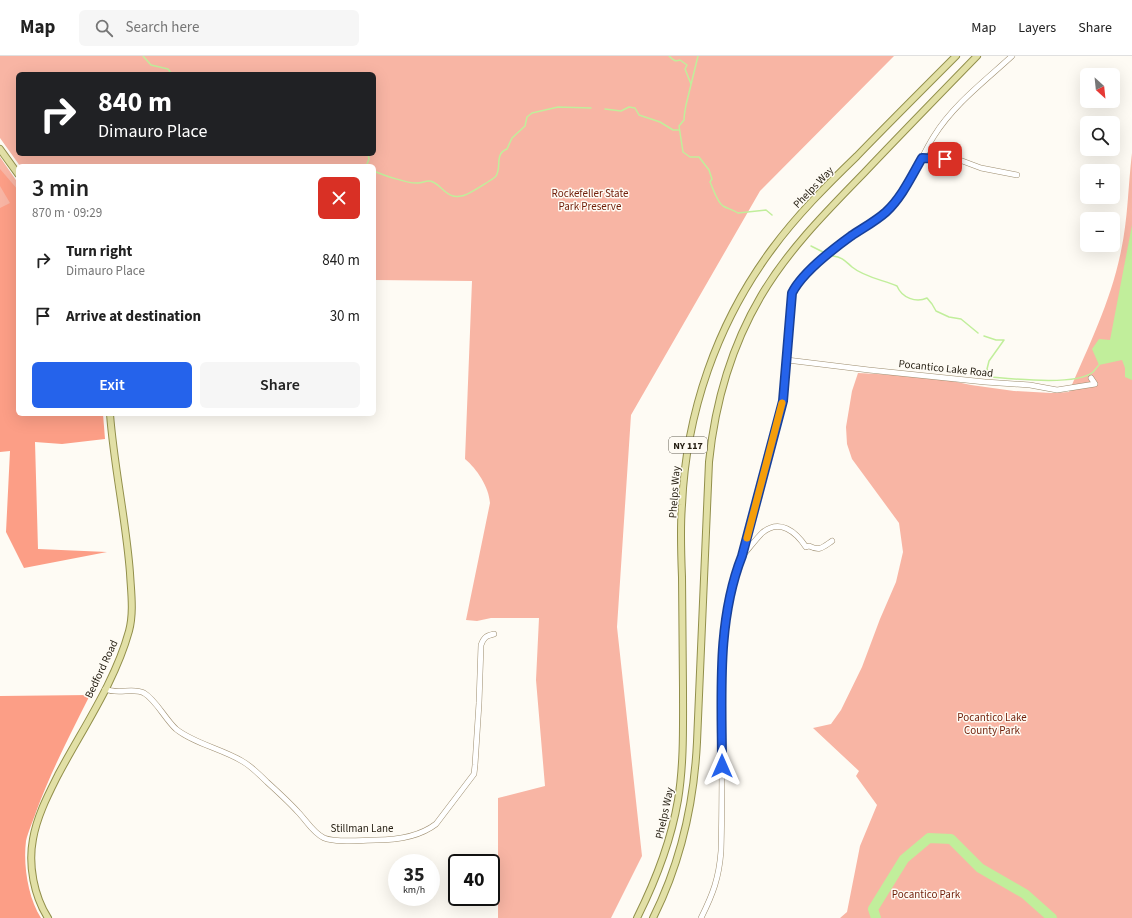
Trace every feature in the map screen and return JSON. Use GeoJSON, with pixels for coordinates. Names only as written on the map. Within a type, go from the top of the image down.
{"type":"FeatureCollection","features":[{"type":"Feature","properties":{"kind":"main road","name":"Phelps Way"},"geometry":{"type":"LineString","coordinates":[[637,918],[655,880],[665,854],[673,826],[682,770],[682,490],[693,422],[711,361],[725,327],[739,299],[763,261],[781,237],[821,192],[956,56]]}},
{"type":"Feature","properties":{"kind":"main road","name":"NY 117"},"geometry":{"type":"LineString","coordinates":[[653,918],[668,886],[678,858],[689,815],[694,786],[709,462],[712,434],[718,404],[735,348],[747,321],[762,295],[799,242],[825,213],[977,56]]}},
{"type":"Feature","properties":{"kind":"main road"},"geometry":{"type":"LineString","coordinates":[[0,149],[16,171]]}},
{"type":"Feature","properties":{"kind":"main road","name":"Bedford Road"},"geometry":{"type":"LineString","coordinates":[[48,918],[40,902],[35,884],[32,865],[33,838],[43,804],[105,689],[123,650],[129,630],[132,610],[129,555],[110,416]]}},
{"type":"Feature","properties":{"kind":"street"},"geometry":{"type":"LineString","coordinates":[[702,918],[716,887],[720,869],[722,782],[721,699],[728,602],[742,556],[783,401],[792,293],[796,285],[804,276],[831,252],[886,212],[896,202],[934,136],[946,120],[972,91],[1012,56]]}},
{"type":"Feature","properties":{"kind":"street"},"geometry":{"type":"LineString","coordinates":[[922,158],[957,159],[981,168],[1016,175]]}},
{"type":"Feature","properties":{"kind":"street","name":"Pocantico Lake Road"},"geometry":{"type":"LineString","coordinates":[[787,360],[985,382],[1030,385],[1057,390],[1095,384],[1091,378]]}},
{"type":"Feature","properties":{"kind":"street"},"geometry":{"type":"LineString","coordinates":[[742,556],[763,532],[775,527],[787,528],[797,536],[806,547],[809,546],[819,549],[832,541]]}},
{"type":"Feature","properties":{"kind":"street","name":"Stillman Lane"},"geometry":{"type":"LineString","coordinates":[[105,689],[112,692],[138,691],[150,697],[167,720],[177,730],[243,761],[296,810],[318,834],[324,838],[335,840],[384,840],[402,838],[428,830],[436,824],[474,774],[481,645],[483,638],[487,635],[494,634]]}},
{"type":"Feature","properties":{"kind":"green space","name":"Rockefeller State Park Preserve"},"geometry":{"type":"Polygon","coordinates":[[[0,56],[894,56],[760,191],[631,415],[617,627],[642,856],[611,918],[498,918],[498,906],[500,906],[500,854],[498,854],[498,798],[545,786],[536,680],[539,618],[491,618],[477,621],[466,620],[490,503],[482,479],[465,459],[472,281],[376,280],[376,164],[19,164],[0,138],[0,56]]]}},
{"type":"Feature","properties":{"kind":"green space","name":"Pocantico Lake County Park"},"geometry":{"type":"Polygon","coordinates":[[[1132,153],[1132,918],[840,918],[847,912],[860,846],[877,805],[856,776],[859,771],[813,728],[831,724],[841,710],[862,667],[896,582],[903,552],[899,523],[852,459],[847,444],[846,427],[852,391],[858,373],[933,377],[971,385],[1014,391],[1051,393],[1069,392],[1099,323],[1117,269],[1125,227],[1132,153]]]}},
{"type":"Feature","properties":{"kind":"green space"},"geometry":{"type":"Polygon","coordinates":[[[0,157],[16,180],[16,224],[0,231],[0,157]]]}},
{"type":"Feature","properties":{"kind":"shaded area"},"geometry":{"type":"Polygon","coordinates":[[[0,169],[16,188],[16,416],[103,416],[105,439],[62,444],[35,442],[38,549],[107,552],[24,568],[6,532],[10,451],[0,452],[0,208],[10,203],[0,186],[0,169]]]}},
{"type":"Feature","properties":{"kind":"shaded area"},"geometry":{"type":"Polygon","coordinates":[[[1132,225],[1132,380],[1125,377],[1125,368],[1122,360],[1099,365],[1092,349],[1099,339],[1110,340],[1132,225]]]}},
{"type":"Feature","properties":{"kind":"shaded area"},"geometry":{"type":"Polygon","coordinates":[[[90,695],[48,782],[26,841],[26,871],[33,901],[41,918],[0,918],[0,696],[90,695]]]}},
{"type":"Feature","properties":{"kind":"waterway"},"geometry":{"type":"LineString","coordinates":[[143,56],[151,65],[168,69],[170,72]]}},
{"type":"Feature","properties":{"kind":"waterway"},"geometry":{"type":"LineString","coordinates":[[669,56],[674,60],[680,60],[687,65],[685,69],[691,84]]}},
{"type":"Feature","properties":{"kind":"waterway"},"geometry":{"type":"LineString","coordinates":[[698,56],[684,114],[684,120],[679,126],[683,152],[690,157],[699,157],[709,170],[712,179],[710,182],[717,198],[723,206],[738,213],[766,210],[772,215]]}},
{"type":"Feature","properties":{"kind":"waterway"},"geometry":{"type":"LineString","coordinates":[[376,172],[414,183],[431,181],[436,183],[450,195],[464,195],[482,186],[496,176],[498,172],[499,157],[503,151],[507,149],[512,138],[525,126],[527,117],[532,113],[558,107],[591,108]]}},
{"type":"Feature","properties":{"kind":"waterway"},"geometry":{"type":"LineString","coordinates":[[605,109],[621,111],[629,107],[635,108],[639,115],[660,122],[673,130],[679,130]]}},
{"type":"Feature","properties":{"kind":"waterway"},"geometry":{"type":"LineString","coordinates":[[367,164],[368,156]]}},
{"type":"Feature","properties":{"kind":"waterway"},"geometry":{"type":"LineString","coordinates":[[811,246],[823,252]]}},
{"type":"Feature","properties":{"kind":"waterway"},"geometry":{"type":"LineString","coordinates":[[833,256],[842,259],[862,273],[897,286],[902,294],[914,300],[927,298],[936,311],[949,317],[961,319],[978,333]]}},
{"type":"Feature","properties":{"kind":"waterway"},"geometry":{"type":"LineString","coordinates":[[984,336],[996,340],[1004,340],[989,361],[987,369],[991,377],[1044,380],[1073,379],[1093,372],[1099,365]]}},
{"type":"Feature","properties":{"kind":"waterway"},"geometry":{"type":"LineString","coordinates":[[876,918],[873,909],[904,859],[929,838],[951,839],[980,868],[1025,894],[1052,918]]}},
{"type":"Feature","properties":{"kind":"slow traffic"},"geometry":{"type":"LineString","coordinates":[[747,538],[782,403]]}},
{"type":"Feature","properties":{"kind":"route"},"geometry":{"type":"LineString","coordinates":[[722,766],[722,665],[728,602],[742,556],[783,401],[792,293],[796,285],[804,276],[831,252],[850,237],[875,221],[896,202],[922,158],[945,159]]}},
{"type":"Feature","properties":{"kind":"park label","name":"Pocantico Park"},"geometry":{"type":"Point","coordinates":[926,894]}}]}
